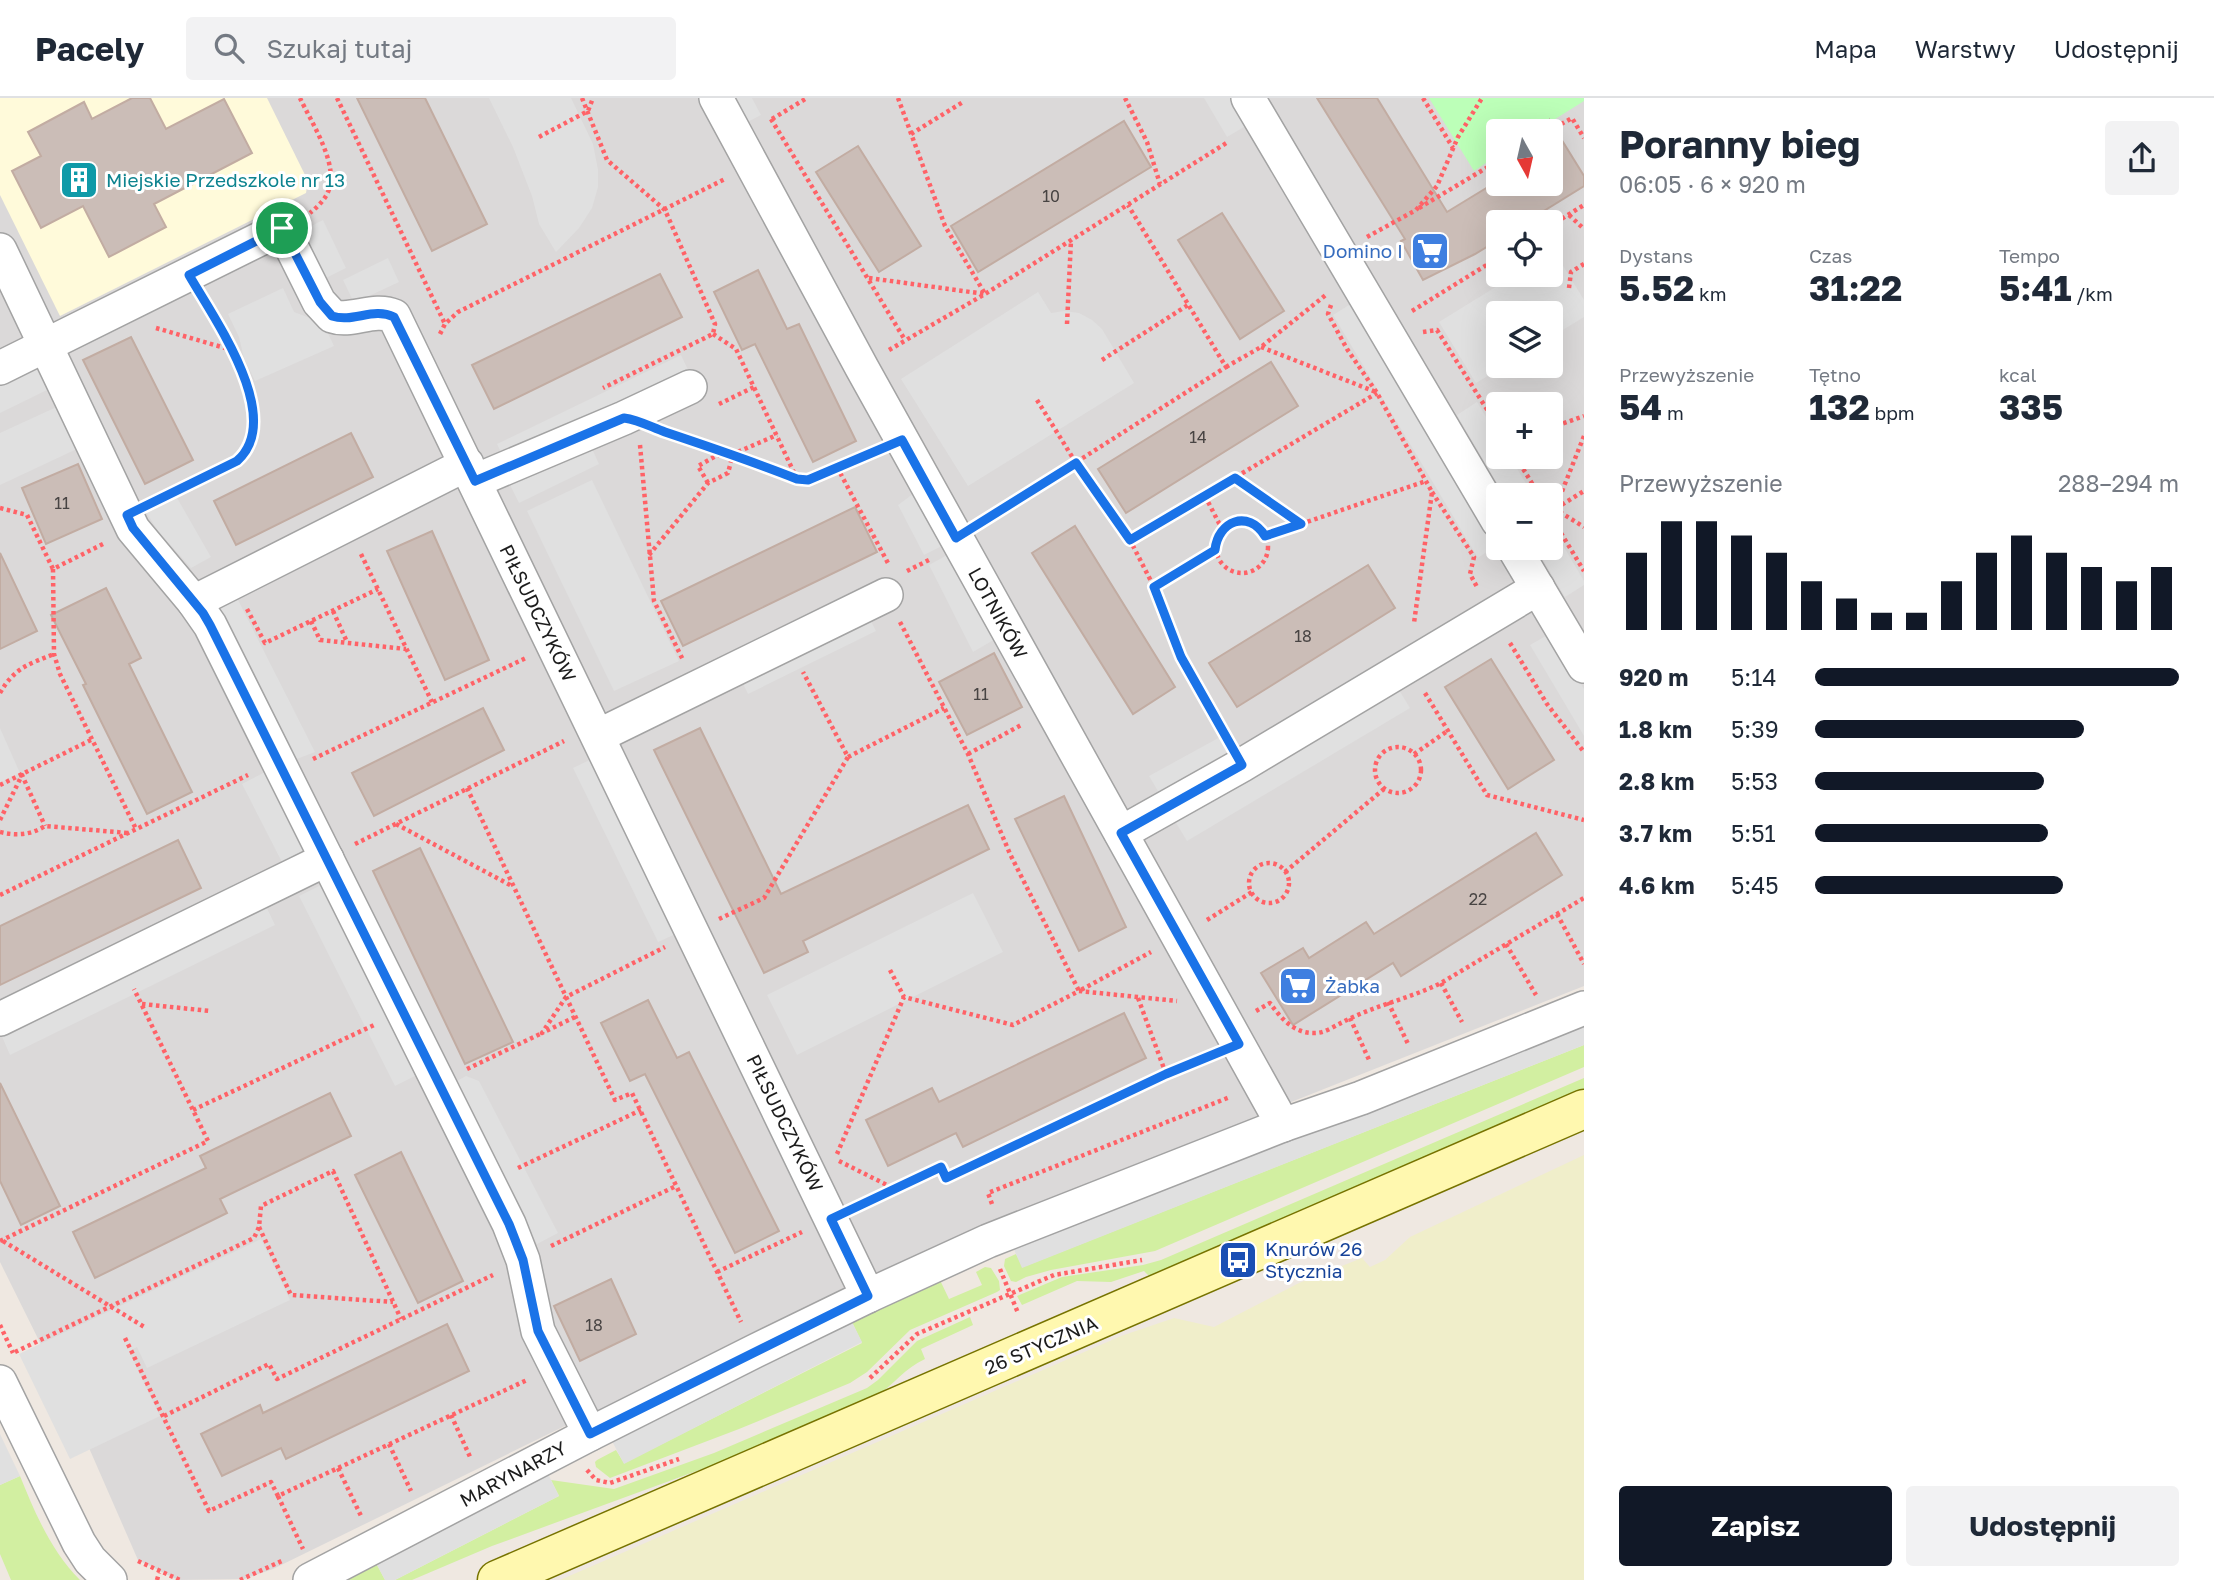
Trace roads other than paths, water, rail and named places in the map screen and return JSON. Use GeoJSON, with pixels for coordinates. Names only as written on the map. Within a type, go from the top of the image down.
{"type":"FeatureCollection","features":[{"type":"Feature","properties":{"kind":"street","name":"LOTNIKÓW"},"geometry":{"type":"LineString","coordinates":[[716,98],[862,369],[1283,1125]]}},
{"type":"Feature","properties":{"kind":"street"},"geometry":{"type":"LineString","coordinates":[[1248,98],[1486,501]]}},
{"type":"Feature","properties":{"kind":"street","name":"PIŁSUDCZYKÓW"},"geometry":{"type":"LineString","coordinates":[[46,346],[282,228],[320,302],[332,316],[348,318],[386,313],[394,317],[868,1296]]}},
{"type":"Feature","properties":{"kind":"street"},"geometry":{"type":"LineString","coordinates":[[0,250],[130,522],[210,625],[488,1181],[523,1260],[538,1331],[556,1366],[582,1438]]}},
{"type":"Feature","properties":{"kind":"street"},"geometry":{"type":"LineString","coordinates":[[0,368],[46,346]]}},
{"type":"Feature","properties":{"kind":"street"},"geometry":{"type":"LineString","coordinates":[[194,602],[347,524],[471,472],[631,419],[690,387]]}},
{"type":"Feature","properties":{"kind":"street"},"geometry":{"type":"LineString","coordinates":[[1521,560],[1581,655]]}},
{"type":"Feature","properties":{"kind":"street"},"geometry":{"type":"LineString","coordinates":[[598,736],[788,643],[891,586]]}},
{"type":"Feature","properties":{"kind":"street"},"geometry":{"type":"LineString","coordinates":[[1121,833],[1242,765],[1538,588]]}},
{"type":"Feature","properties":{"kind":"street"},"geometry":{"type":"LineString","coordinates":[[0,1019],[327,859]]}},
{"type":"Feature","properties":{"kind":"street","name":"MARYNARZY"},"geometry":{"type":"LineString","coordinates":[[307,1565],[582,1438],[868,1296],[988,1241],[1283,1125],[1385,1089],[1584,1008]]}},
{"type":"Feature","properties":{"kind":"street","name":"26 STYCZNIA"},"geometry":{"type":"LineString","coordinates":[[497,1580],[1584,1110]]}},
{"type":"Feature","properties":{"kind":"street"},"geometry":{"type":"LineString","coordinates":[[7,1367],[79,1544],[90,1560],[110,1580]]}},
{"type":"Feature","properties":{"kind":"place","name":"Miejskie Przedszkole nr 13"},"geometry":{"type":"Point","coordinates":[79,180]}},
{"type":"Feature","properties":{"kind":"place","name":"Domino I"},"geometry":{"type":"Point","coordinates":[1430,251]}},
{"type":"Feature","properties":{"kind":"place","name":"Żabka"},"geometry":{"type":"Point","coordinates":[1298,986]}},
{"type":"Feature","properties":{"kind":"place","name":"Knurów 26 Stycznia"},"geometry":{"type":"Point","coordinates":[1238,1260]}}]}
